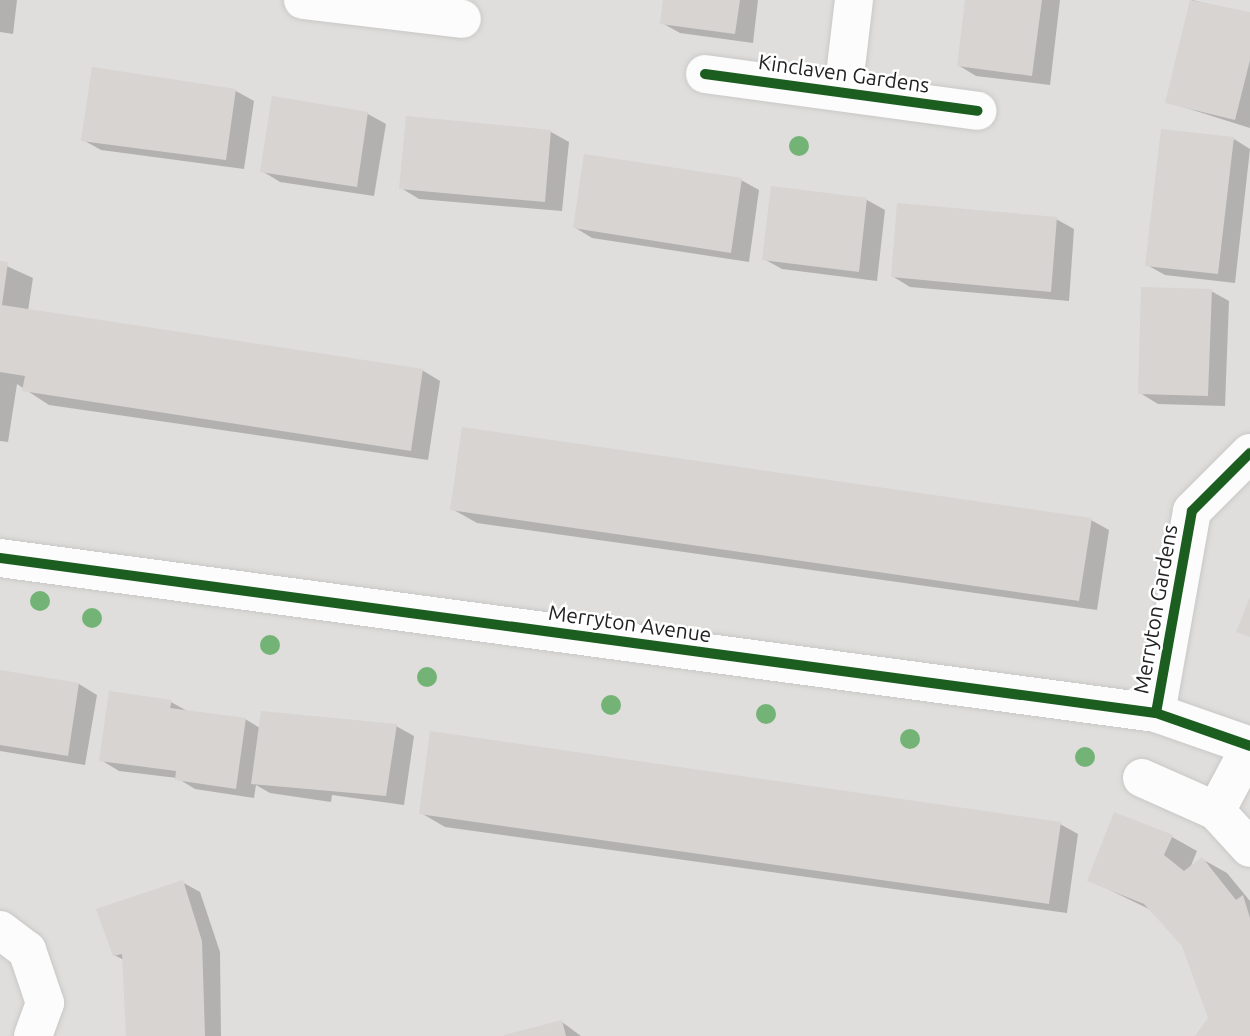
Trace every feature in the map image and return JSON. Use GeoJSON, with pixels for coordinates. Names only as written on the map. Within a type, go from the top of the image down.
{"type":"FeatureCollection","features":[{"type":"Feature","properties":{"kind":"street","name":"Kinclaven Gardens"},"geometry":{"type":"LineString","coordinates":[[843,92],[854,0]]}},
{"type":"Feature","properties":{"kind":"street"},"geometry":{"type":"LineString","coordinates":[[318,1],[461,19]]}},
{"type":"Feature","properties":{"kind":"street","name":"Kinclaven Gardens"},"geometry":{"type":"LineString","coordinates":[[705,74],[978,111]]}},
{"type":"Feature","properties":{"kind":"street","name":"Merryton Gardens"},"geometry":{"type":"LineString","coordinates":[[1156,713],[1192,511],[1250,453]]}},
{"type":"Feature","properties":{"kind":"street","name":"Merryton Avenue"},"geometry":{"type":"LineString","coordinates":[[0,558],[1156,713],[1250,746]]}},
{"type":"Feature","properties":{"kind":"street"},"geometry":{"type":"LineString","coordinates":[[1216,811],[1250,746]]}},
{"type":"Feature","properties":{"kind":"street"},"geometry":{"type":"LineString","coordinates":[[1142,778],[1216,811],[1250,848]]}},
{"type":"Feature","properties":{"kind":"street"},"geometry":{"type":"LineString","coordinates":[[0,930],[27,950],[45,1003],[33,1036]]}},
{"type":"Feature","properties":{"kind":"shaded area"},"geometry":{"type":"Polygon","coordinates":[[[0,0],[1250,0],[1250,1036],[0,1036],[0,0]]]}},
{"type":"Feature","properties":{"kind":"building"},"geometry":{"type":"Polygon","coordinates":[[[663,0],[740,0],[735,34],[660,24],[663,0]]]}},
{"type":"Feature","properties":{"kind":"building"},"geometry":{"type":"Polygon","coordinates":[[[965,0],[1042,0],[1032,76],[957,66],[965,0]]]}},
{"type":"Feature","properties":{"kind":"building"},"geometry":{"type":"Polygon","coordinates":[[[1190,0],[1250,12],[1250,60],[1235,120],[1165,103],[1190,0]]]}},
{"type":"Feature","properties":{"kind":"building"},"geometry":{"type":"Polygon","coordinates":[[[92,67],[236,89],[226,160],[81,141],[92,67]]]}},
{"type":"Feature","properties":{"kind":"building"},"geometry":{"type":"Polygon","coordinates":[[[272,96],[368,112],[357,187],[260,172],[272,96]]]}},
{"type":"Feature","properties":{"kind":"building"},"geometry":{"type":"Polygon","coordinates":[[[406,116],[551,130],[545,202],[399,189],[406,116]]]}},
{"type":"Feature","properties":{"kind":"building"},"geometry":{"type":"Polygon","coordinates":[[[1161,129],[1234,137],[1218,274],[1145,266],[1161,129]]]}},
{"type":"Feature","properties":{"kind":"building"},"geometry":{"type":"Polygon","coordinates":[[[584,154],[742,178],[731,253],[573,228],[584,154]]]}},
{"type":"Feature","properties":{"kind":"building"},"geometry":{"type":"Polygon","coordinates":[[[771,186],[867,198],[859,272],[762,260],[771,186]]]}},
{"type":"Feature","properties":{"kind":"building"},"geometry":{"type":"Polygon","coordinates":[[[897,203],[1057,217],[1051,292],[891,277],[897,203]]]}},
{"type":"Feature","properties":{"kind":"building"},"geometry":{"type":"Polygon","coordinates":[[[0,261],[8,262],[2,305],[423,369],[411,451],[22,391],[25,376],[0,372],[0,261]]]}},
{"type":"Feature","properties":{"kind":"building"},"geometry":{"type":"Polygon","coordinates":[[[1141,287],[1212,289],[1208,396],[1138,394],[1141,287]]]}},
{"type":"Feature","properties":{"kind":"building"},"geometry":{"type":"Polygon","coordinates":[[[462,427],[1092,518],[1079,601],[450,510],[462,427]]]}},
{"type":"Feature","properties":{"kind":"building"},"geometry":{"type":"Polygon","coordinates":[[[1250,597],[1250,637],[1236,632],[1250,597]]]}},
{"type":"Feature","properties":{"kind":"building"},"geometry":{"type":"Polygon","coordinates":[[[0,670],[79,683],[68,756],[0,745],[0,670]]]}},
{"type":"Feature","properties":{"kind":"building"},"geometry":{"type":"Polygon","coordinates":[[[109,691],[172,700],[170,708],[246,718],[236,789],[175,780],[176,771],[99,761],[109,691]]]}},
{"type":"Feature","properties":{"kind":"building"},"geometry":{"type":"Polygon","coordinates":[[[261,711],[397,724],[386,796],[251,784],[261,711]]]}},
{"type":"Feature","properties":{"kind":"building"},"geometry":{"type":"Polygon","coordinates":[[[430,731],[1061,822],[1049,904],[419,814],[430,731]]]}},
{"type":"Feature","properties":{"kind":"building"},"geometry":{"type":"Polygon","coordinates":[[[1114,812],[1173,835],[1164,855],[1184,871],[1202,857],[1236,900],[1243,895],[1250,918],[1250,1036],[1195,1036],[1208,1018],[1182,946],[1144,904],[1087,881],[1114,812]]]}},
{"type":"Feature","properties":{"kind":"building"},"geometry":{"type":"Polygon","coordinates":[[[183,880],[202,941],[205,1036],[126,1036],[122,954],[113,956],[96,909],[183,880]]]}},
{"type":"Feature","properties":{"kind":"building"},"geometry":{"type":"Polygon","coordinates":[[[562,1020],[566,1036],[504,1036],[504,1035],[562,1020]]]}},
{"type":"Feature","properties":{"kind":"cycle path"},"geometry":{"type":"LineString","coordinates":[[705,74],[978,111]]}},
{"type":"Feature","properties":{"kind":"cycle path"},"geometry":{"type":"LineString","coordinates":[[1156,713],[1192,511],[1250,453]]}},
{"type":"Feature","properties":{"kind":"cycle path"},"geometry":{"type":"LineString","coordinates":[[0,558],[1156,713],[1250,746]]}}]}
